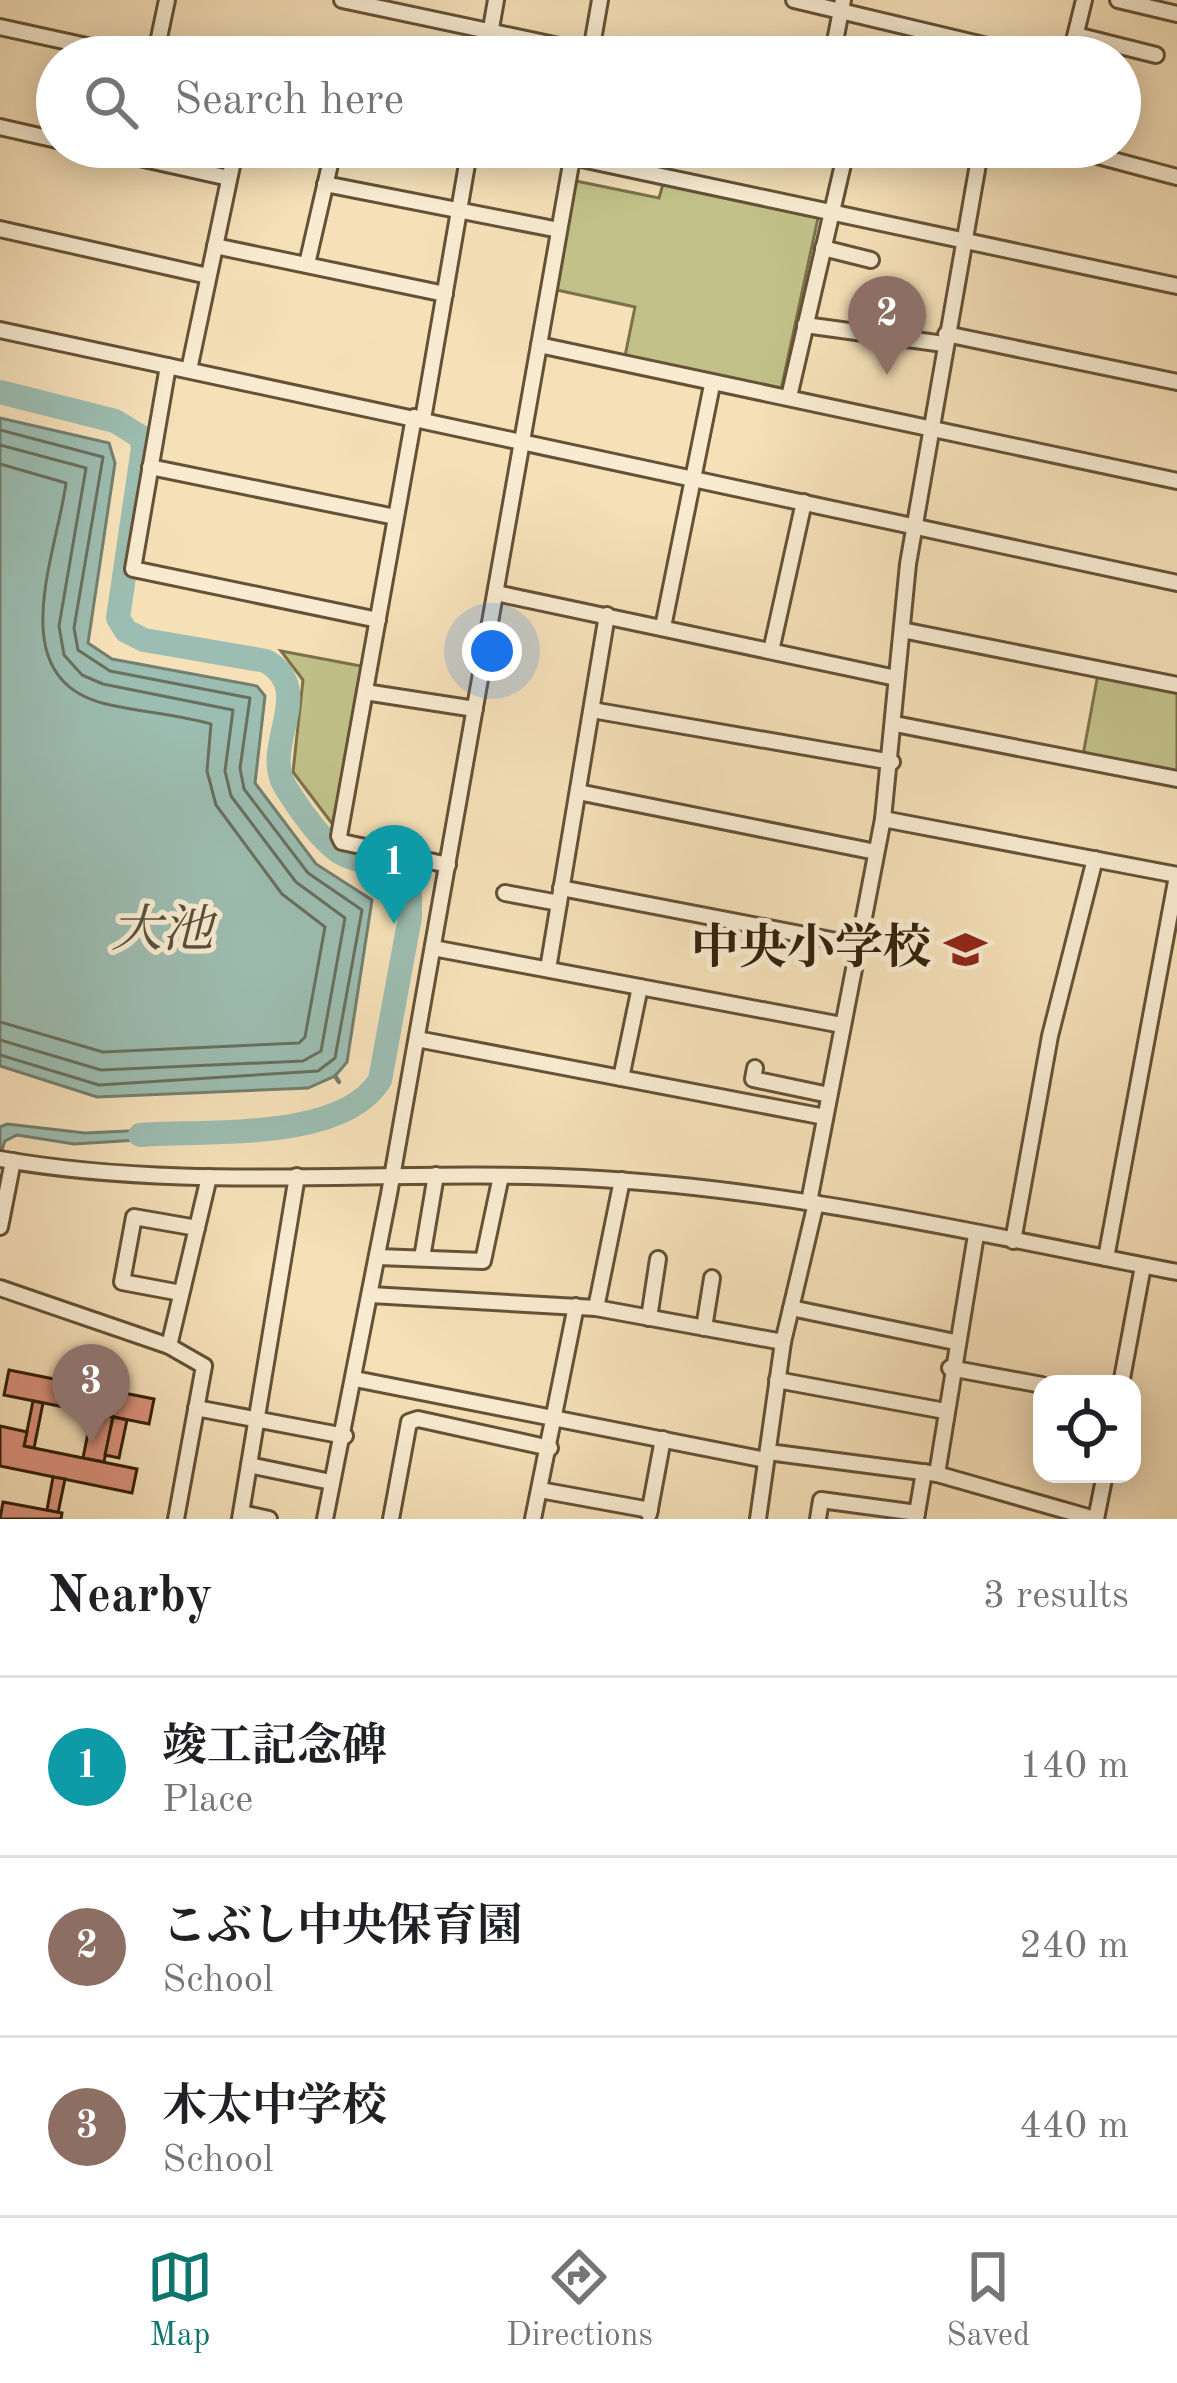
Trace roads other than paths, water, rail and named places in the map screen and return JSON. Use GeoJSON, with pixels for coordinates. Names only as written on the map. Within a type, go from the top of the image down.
{"type":"FeatureCollection","features":[{"type":"Feature","properties":{"kind":"street"},"geometry":{"type":"LineString","coordinates":[[159,36],[167,0]]}},
{"type":"Feature","properties":{"kind":"street"},"geometry":{"type":"LineString","coordinates":[[342,0],[390,5],[507,36]]}},
{"type":"Feature","properties":{"kind":"street"},"geometry":{"type":"LineString","coordinates":[[489,36],[496,0]]}},
{"type":"Feature","properties":{"kind":"street"},"geometry":{"type":"LineString","coordinates":[[593,36],[600,0]]}},
{"type":"Feature","properties":{"kind":"street"},"geometry":{"type":"LineString","coordinates":[[794,0],[842,5],[956,36]]}},
{"type":"Feature","properties":{"kind":"street"},"geometry":{"type":"LineString","coordinates":[[1084,0],[1076,34],[1084,36]]}},
{"type":"Feature","properties":{"kind":"street"},"geometry":{"type":"LineString","coordinates":[[1118,0],[1177,14]]}},
{"type":"Feature","properties":{"kind":"street"},"geometry":{"type":"LineString","coordinates":[[836,36],[842,5]]}},
{"type":"Feature","properties":{"kind":"street"},"geometry":{"type":"LineString","coordinates":[[0,26],[44,36]]}},
{"type":"Feature","properties":{"kind":"street"},"geometry":{"type":"LineString","coordinates":[[1141,51],[1156,55]]}},
{"type":"Feature","properties":{"kind":"street"},"geometry":{"type":"LineString","coordinates":[[0,127],[36,135]]}},
{"type":"Feature","properties":{"kind":"street"},"geometry":{"type":"LineString","coordinates":[[1141,167],[1177,177]]}},
{"type":"Feature","properties":{"kind":"street"},"geometry":{"type":"LineString","coordinates":[[185,168],[230,178]]}},
{"type":"Feature","properties":{"kind":"street"},"geometry":{"type":"LineString","coordinates":[[189,370],[232,168]]}},
{"type":"Feature","properties":{"kind":"street"},"geometry":{"type":"LineString","coordinates":[[307,264],[329,168]]}},
{"type":"Feature","properties":{"kind":"street"},"geometry":{"type":"LineString","coordinates":[[448,865],[342,842],[339,836],[395,517],[445,294],[466,168]]}},
{"type":"Feature","properties":{"kind":"street"},"geometry":{"type":"LineString","coordinates":[[325,1519],[356,1379],[570,168]]}},
{"type":"Feature","properties":{"kind":"street"},"geometry":{"type":"LineString","coordinates":[[640,168],[1177,286]]}},
{"type":"Feature","properties":{"kind":"street"},"geometry":{"type":"LineString","coordinates":[[790,397],[842,168]]}},
{"type":"Feature","properties":{"kind":"street"},"geometry":{"type":"LineString","coordinates":[[758,1519],[783,1342],[883,819],[914,527],[977,168]]}},
{"type":"Feature","properties":{"kind":"street"},"geometry":{"type":"LineString","coordinates":[[326,184],[559,230]]}},
{"type":"Feature","properties":{"kind":"street"},"geometry":{"type":"LineString","coordinates":[[0,229],[208,276]]}},
{"type":"Feature","properties":{"kind":"street"},"geometry":{"type":"LineString","coordinates":[[215,246],[445,294]]}},
{"type":"Feature","properties":{"kind":"street"},"geometry":{"type":"LineString","coordinates":[[823,248],[871,260]]}},
{"type":"Feature","properties":{"kind":"street"},"geometry":{"type":"LineString","coordinates":[[806,325],[945,339],[1177,382]]}},
{"type":"Feature","properties":{"kind":"street"},"geometry":{"type":"LineString","coordinates":[[0,330],[1177,583]]}},
{"type":"Feature","properties":{"kind":"street"},"geometry":{"type":"LineString","coordinates":[[539,345],[1177,482]]}},
{"type":"Feature","properties":{"kind":"street"},"geometry":{"type":"LineString","coordinates":[[168,366],[133,569],[378,620]]}},
{"type":"Feature","properties":{"kind":"street"},"geometry":{"type":"LineString","coordinates":[[663,627],[712,385]]}},
{"type":"Feature","properties":{"kind":"street"},"geometry":{"type":"LineString","coordinates":[[150,467],[395,517]]}},
{"type":"Feature","properties":{"kind":"street"},"geometry":{"type":"LineString","coordinates":[[771,651],[803,502]]}},
{"type":"Feature","properties":{"kind":"street"},"geometry":{"type":"LineString","coordinates":[[496,593],[896,678]]}},
{"type":"Feature","properties":{"kind":"street"},"geometry":{"type":"LineString","coordinates":[[548,969],[607,615]]}},
{"type":"Feature","properties":{"kind":"street"},"geometry":{"type":"LineString","coordinates":[[902,630],[1177,685]]}},
{"type":"Feature","properties":{"kind":"street"},"geometry":{"type":"LineString","coordinates":[[365,692],[475,709]]}},
{"type":"Feature","properties":{"kind":"street"},"geometry":{"type":"LineString","coordinates":[[592,710],[892,761]]}},
{"type":"Feature","properties":{"kind":"street"},"geometry":{"type":"LineString","coordinates":[[896,724],[1177,779]]}},
{"type":"Feature","properties":{"kind":"street"},"geometry":{"type":"LineString","coordinates":[[578,792],[876,852]]}},
{"type":"Feature","properties":{"kind":"street"},"geometry":{"type":"LineString","coordinates":[[883,819],[1177,875],[1171,942],[1106,1258]]}},
{"type":"Feature","properties":{"kind":"street"},"geometry":{"type":"LineString","coordinates":[[1013,1241],[1050,1036],[1096,859]]}},
{"type":"Feature","properties":{"kind":"street"},"geometry":{"type":"LineString","coordinates":[[505,893],[560,896],[857,945]]}},
{"type":"Feature","properties":{"kind":"street"},"geometry":{"type":"LineString","coordinates":[[433,948],[842,1025]]}},
{"type":"Feature","properties":{"kind":"street"},"geometry":{"type":"LineString","coordinates":[[621,1078],[640,987]]}},
{"type":"Feature","properties":{"kind":"street"},"geometry":{"type":"LineString","coordinates":[[417,1039],[825,1118]]}},
{"type":"Feature","properties":{"kind":"street"},"geometry":{"type":"LineString","coordinates":[[755,1068],[753,1079],[829,1095]]}},
{"type":"Feature","properties":{"kind":"street"},"geometry":{"type":"LineString","coordinates":[[0,1227],[7,1160],[209,1177],[393,1174],[622,1180],[813,1203],[1177,1272]]}},
{"type":"Feature","properties":{"kind":"street"},"geometry":{"type":"LineString","coordinates":[[269,1519],[241,1516],[297,1175]]}},
{"type":"Feature","properties":{"kind":"street"},"geometry":{"type":"LineString","coordinates":[[422,1258],[436,1175]]}},
{"type":"Feature","properties":{"kind":"street"},"geometry":{"type":"LineString","coordinates":[[378,1257],[483,1261],[501,1176]]}},
{"type":"Feature","properties":{"kind":"street"},"geometry":{"type":"LineString","coordinates":[[169,1346],[209,1177]]}},
{"type":"Feature","properties":{"kind":"street"},"geometry":{"type":"LineString","coordinates":[[596,1308],[622,1180]]}},
{"type":"Feature","properties":{"kind":"street"},"geometry":{"type":"LineString","coordinates":[[182,1293],[122,1282],[134,1217],[197,1228]]}},
{"type":"Feature","properties":{"kind":"street"},"geometry":{"type":"LineString","coordinates":[[818,1519],[821,1500],[917,1516],[945,1411],[976,1235]]}},
{"type":"Feature","properties":{"kind":"street"},"geometry":{"type":"LineString","coordinates":[[649,1318],[658,1259]]}},
{"type":"Feature","properties":{"kind":"street"},"geometry":{"type":"LineString","coordinates":[[1123,1375],[1143,1265]]}},
{"type":"Feature","properties":{"kind":"street"},"geometry":{"type":"LineString","coordinates":[[704,1328],[712,1278]]}},
{"type":"Feature","properties":{"kind":"street"},"geometry":{"type":"LineString","coordinates":[[0,1288],[169,1346],[204,1366],[176,1519]]}},
{"type":"Feature","properties":{"kind":"street"},"geometry":{"type":"LineString","coordinates":[[370,1295],[596,1308],[783,1342]]}},
{"type":"Feature","properties":{"kind":"street"},"geometry":{"type":"LineString","coordinates":[[533,1519],[576,1306]]}},
{"type":"Feature","properties":{"kind":"street"},"geometry":{"type":"LineString","coordinates":[[791,1308],[956,1342]]}},
{"type":"Feature","properties":{"kind":"street"},"geometry":{"type":"LineString","coordinates":[[950,1368],[1033,1383]]}},
{"type":"Feature","properties":{"kind":"street"},"geometry":{"type":"LineString","coordinates":[[356,1379],[767,1456],[930,1473],[1096,1519],[1103,1483]]}},
{"type":"Feature","properties":{"kind":"street"},"geometry":{"type":"LineString","coordinates":[[777,1380],[945,1411]]}},
{"type":"Feature","properties":{"kind":"street"},"geometry":{"type":"LineString","coordinates":[[196,1408],[345,1436]]}},
{"type":"Feature","properties":{"kind":"street"},"geometry":{"type":"LineString","coordinates":[[392,1519],[409,1422],[418,1419],[550,1448]]}},
{"type":"Feature","properties":{"kind":"street"},"geometry":{"type":"LineString","coordinates":[[540,1490],[649,1514],[664,1439]]}},
{"type":"Feature","properties":{"kind":"street"},"geometry":{"type":"LineString","coordinates":[[249,1465],[331,1482]]}},
{"type":"Feature","properties":{"kind":"water","name":"大池"},"geometry":{"type":"Polygon","coordinates":[[[0,418],[109,443],[115,463],[88,643],[112,659],[257,686],[265,696],[255,783],[316,864],[372,900],[347,1062],[335,1076],[308,1088],[97,1097],[0,1066],[0,418]]]}},
{"type":"Feature","properties":{"kind":"water"},"geometry":{"type":"Polygon","coordinates":[[[0,1127],[85,1133],[169,1129],[169,1138],[74,1144],[17,1135],[5,1141],[0,1155],[0,1127]]]}},
{"type":"Feature","properties":{"kind":"waterway"},"geometry":{"type":"LineString","coordinates":[[0,392],[115,421],[141,437],[118,618],[126,631],[144,640],[266,661],[281,673],[288,704],[279,755],[286,788],[339,852],[395,873],[410,890],[410,917],[380,1080],[361,1100],[336,1114],[270,1129],[140,1135]]}},
{"type":"Feature","properties":{"kind":"waterway"},"geometry":{"type":"LineString","coordinates":[[335,1076],[339,1082]]}},
{"type":"Feature","properties":{"kind":"waterway"},"geometry":{"type":"LineString","coordinates":[[351,1099],[355,1105]]}},
{"type":"Feature","properties":{"kind":"place","name":"こぶし中央保育園"},"geometry":{"type":"Point","coordinates":[887,375]}},
{"type":"Feature","properties":{"kind":"place","name":"竣工記念碑"},"geometry":{"type":"Point","coordinates":[394,924]}},
{"type":"Feature","properties":{"kind":"place","name":"中央小学校"},"geometry":{"type":"Point","coordinates":[965,950]}},
{"type":"Feature","properties":{"kind":"place","name":"木太中学校"},"geometry":{"type":"Point","coordinates":[91,1443]}}]}
